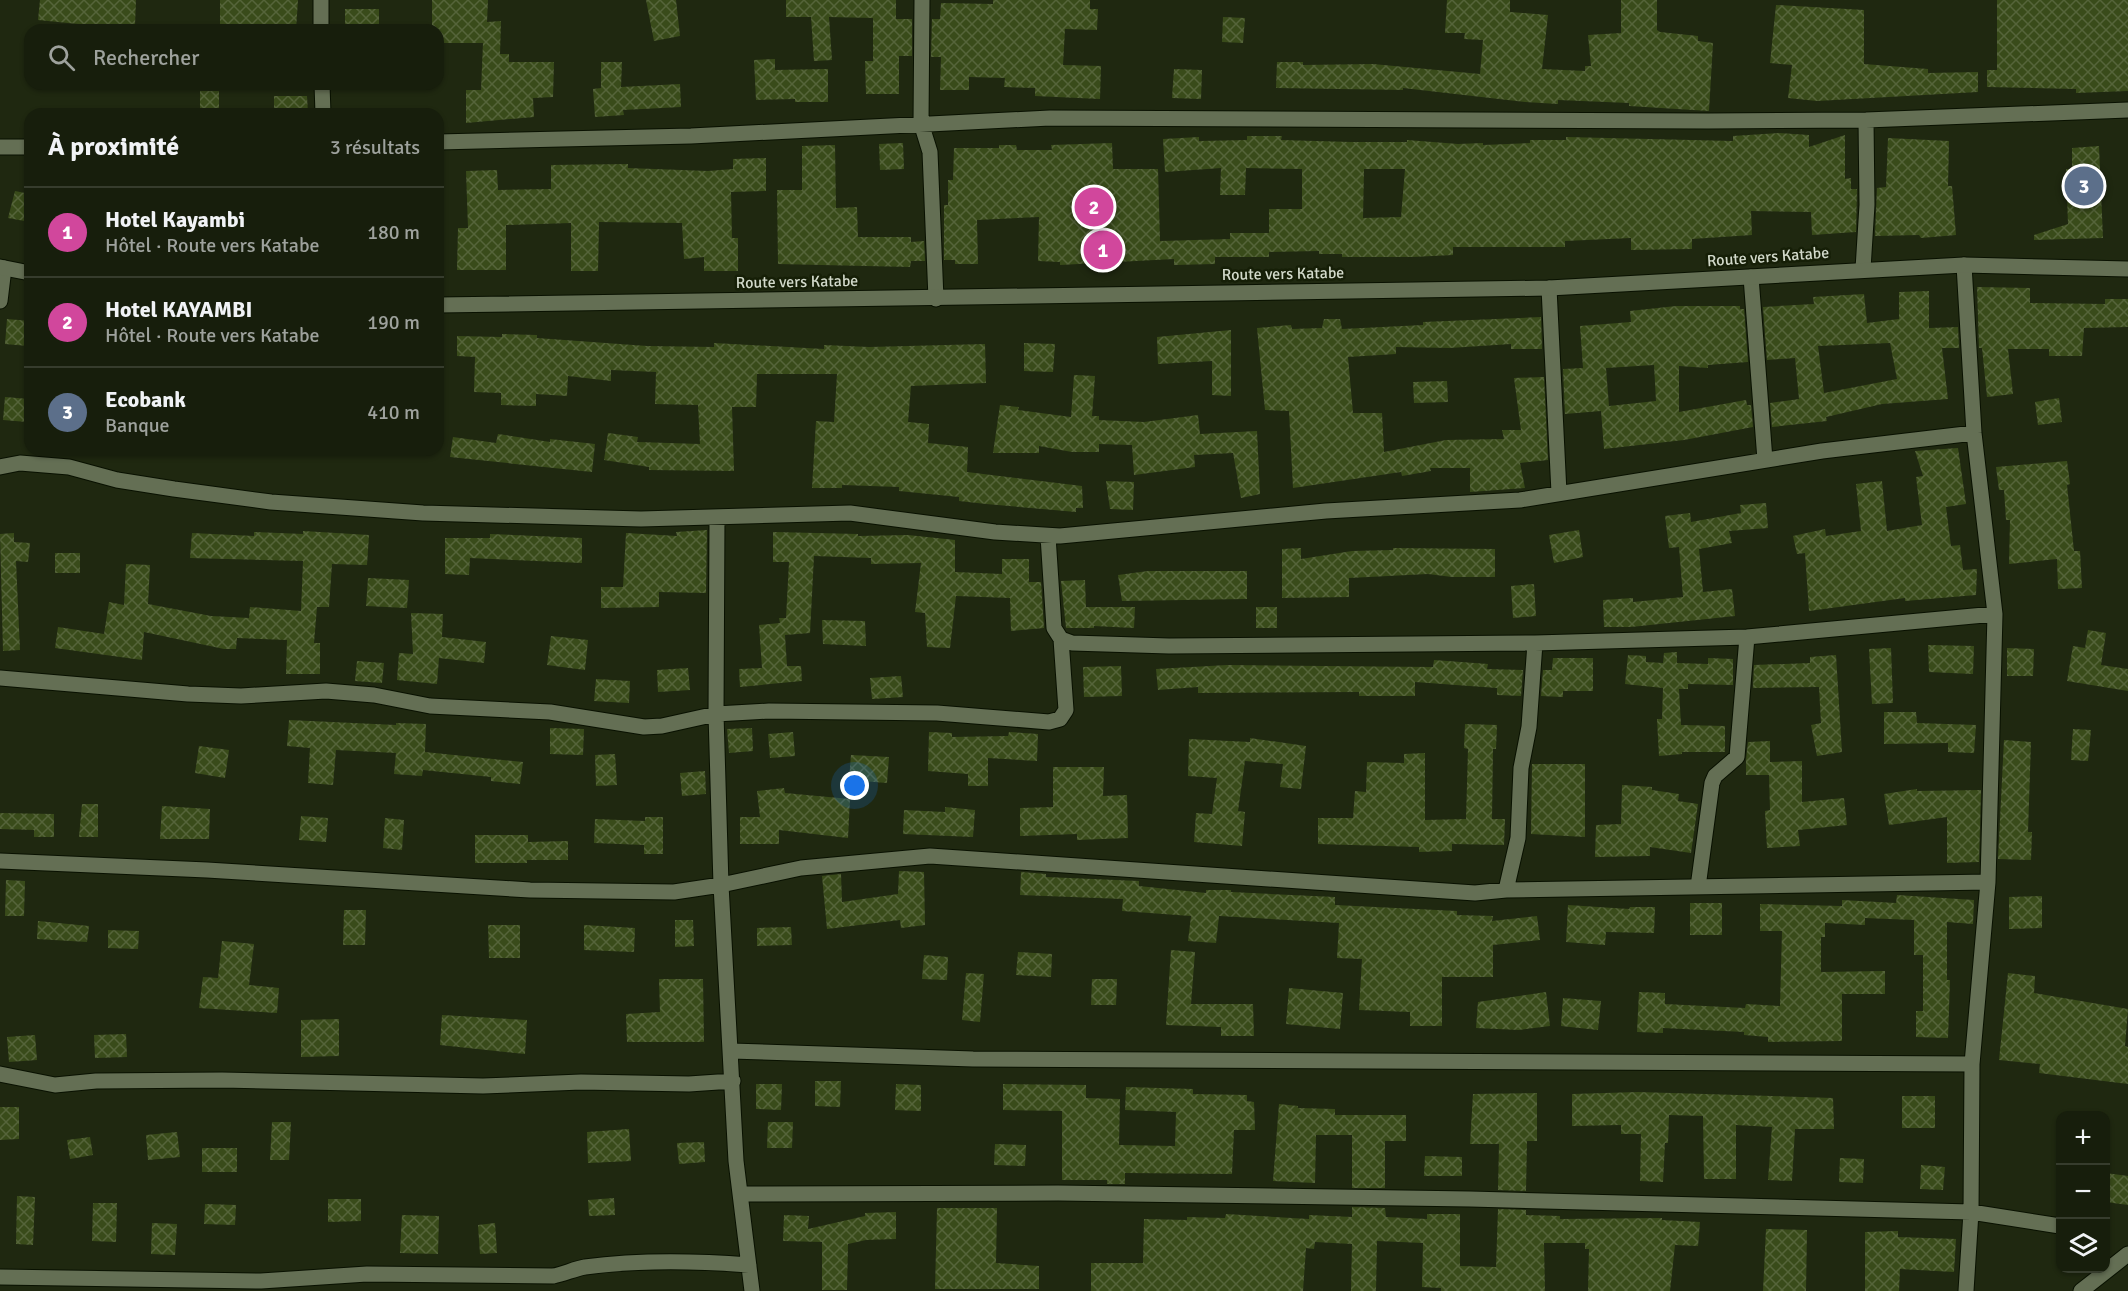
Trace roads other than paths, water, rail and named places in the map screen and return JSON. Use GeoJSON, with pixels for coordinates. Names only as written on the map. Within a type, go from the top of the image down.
{"type":"FeatureCollection","features":[{"type":"Feature","properties":{"kind":"street"},"geometry":{"type":"LineString","coordinates":[[321,0],[321,24]]}},
{"type":"Feature","properties":{"kind":"street"},"geometry":{"type":"LineString","coordinates":[[922,0],[921,123],[930,152],[936,299]]}},
{"type":"Feature","properties":{"kind":"street"},"geometry":{"type":"LineString","coordinates":[[322,90],[323,108]]}},
{"type":"Feature","properties":{"kind":"street"},"geometry":{"type":"LineString","coordinates":[[444,142],[691,136],[1050,118],[1866,120],[2128,110]]}},
{"type":"Feature","properties":{"kind":"street"},"geometry":{"type":"LineString","coordinates":[[1863,269],[1867,205],[1866,120]]}},
{"type":"Feature","properties":{"kind":"street"},"geometry":{"type":"LineString","coordinates":[[0,147],[24,147]]}},
{"type":"Feature","properties":{"kind":"street"},"geometry":{"type":"LineString","coordinates":[[1964,265],[1974,433],[1995,614],[1988,882],[1972,1064],[1971,1212],[1966,1291]]}},
{"type":"Feature","properties":{"kind":"street","name":"Route vers Katabe"},"geometry":{"type":"LineString","coordinates":[[444,305],[1549,288],[1964,265],[2128,268]]}},
{"type":"Feature","properties":{"kind":"street"},"geometry":{"type":"LineString","coordinates":[[0,301],[2,267],[24,272]]}},
{"type":"Feature","properties":{"kind":"street"},"geometry":{"type":"LineString","coordinates":[[1751,277],[1765,460]]}},
{"type":"Feature","properties":{"kind":"street"},"geometry":{"type":"LineString","coordinates":[[1549,288],[1559,493]]}},
{"type":"Feature","properties":{"kind":"street"},"geometry":{"type":"LineString","coordinates":[[0,467],[20,463],[69,467],[117,480],[185,491],[271,502],[411,512],[630,518],[717,518],[850,513],[995,532],[1048,536],[1180,527],[1326,512],[1520,500],[1765,460],[1974,433]]}},
{"type":"Feature","properties":{"kind":"street"},"geometry":{"type":"LineString","coordinates":[[717,518],[716,714],[721,885],[736,1161],[752,1291]]}},
{"type":"Feature","properties":{"kind":"street"},"geometry":{"type":"LineString","coordinates":[[0,678],[188,694],[241,696],[326,691],[374,695],[430,706],[550,712],[644,727],[662,726],[716,714],[769,711],[937,713],[1049,722],[1060,719],[1066,710],[1061,639],[1054,628],[1048,536]]}},
{"type":"Feature","properties":{"kind":"street"},"geometry":{"type":"LineString","coordinates":[[1061,639],[1072,643],[1169,646],[1535,643],[1747,637],[1995,614]]}},
{"type":"Feature","properties":{"kind":"street"},"geometry":{"type":"LineString","coordinates":[[1698,887],[1712,783],[1715,776],[1737,757],[1747,637]]}},
{"type":"Feature","properties":{"kind":"street"},"geometry":{"type":"LineString","coordinates":[[1506,890],[1518,838],[1521,768],[1529,727],[1535,643]]}},
{"type":"Feature","properties":{"kind":"street"},"geometry":{"type":"LineString","coordinates":[[0,861],[241,872],[530,890],[674,892],[721,885],[801,868],[930,855],[1475,893],[1506,890],[1988,882]]}},
{"type":"Feature","properties":{"kind":"street"},"geometry":{"type":"LineString","coordinates":[[731,1051],[973,1059],[1972,1064]]}},
{"type":"Feature","properties":{"kind":"street"},"geometry":{"type":"LineString","coordinates":[[0,1074],[55,1085],[96,1081],[222,1080],[483,1086],[581,1082],[689,1084],[733,1081]]}},
{"type":"Feature","properties":{"kind":"street"},"geometry":{"type":"LineString","coordinates":[[740,1194],[1224,1196],[1971,1212],[2056,1225]]}},
{"type":"Feature","properties":{"kind":"street"},"geometry":{"type":"LineString","coordinates":[[2081,1291],[2117,1256]]}},
{"type":"Feature","properties":{"kind":"street"},"geometry":{"type":"LineString","coordinates":[[0,1277],[261,1281],[367,1274],[553,1276],[581,1268],[608,1264],[714,1262],[749,1265]]}},
{"type":"Feature","properties":{"kind":"place","name":"Ecobank"},"geometry":{"type":"Point","coordinates":[2084,186]}},
{"type":"Feature","properties":{"kind":"place","name":"Hotel KAYAMBI"},"geometry":{"type":"Point","coordinates":[1094,207]}},
{"type":"Feature","properties":{"kind":"place","name":"Hotel Kayambi"},"geometry":{"type":"Point","coordinates":[1103,250]}}]}
